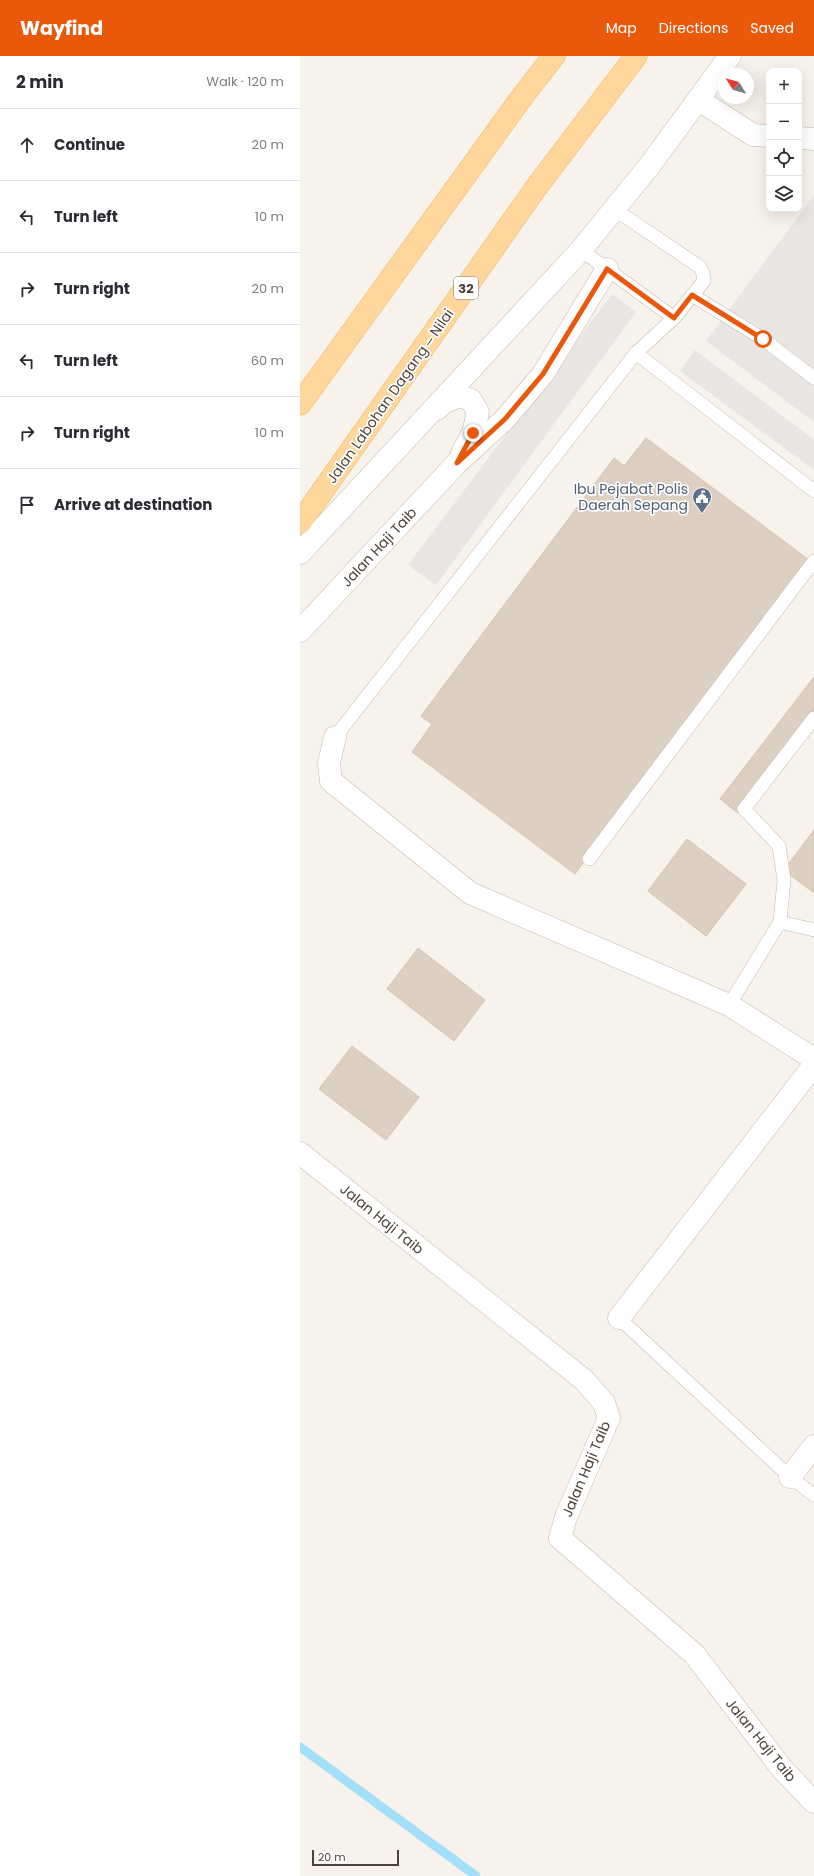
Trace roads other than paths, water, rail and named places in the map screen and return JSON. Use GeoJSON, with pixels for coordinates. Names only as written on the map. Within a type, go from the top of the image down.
{"type":"FeatureCollection","features":[{"type":"Feature","properties":{"kind":"main road"},"geometry":{"type":"LineString","coordinates":[[300,404],[525,93],[554,56]]}},
{"type":"Feature","properties":{"kind":"main road","name":"Jalan Labohan Dagang ‒ Nilai"},"geometry":{"type":"LineString","coordinates":[[300,523],[538,186],[636,56]]}},
{"type":"Feature","properties":{"kind":"street"},"geometry":{"type":"LineString","coordinates":[[300,553],[581,250],[650,165],[730,56]]}},
{"type":"Feature","properties":{"kind":"street"},"geometry":{"type":"LineString","coordinates":[[699,100],[753,135],[766,136]]}},
{"type":"Feature","properties":{"kind":"street"},"geometry":{"type":"LineString","coordinates":[[802,138],[814,139]]}},
{"type":"Feature","properties":{"kind":"street"},"geometry":{"type":"LineString","coordinates":[[457,463],[505,419],[543,374],[607,269]]}},
{"type":"Feature","properties":{"kind":"street"},"geometry":{"type":"LineString","coordinates":[[407,437],[443,403],[459,396],[471,400],[478,412],[473,433],[457,463]]}},
{"type":"Feature","properties":{"kind":"street","name":"Jalan Haji Taib"},"geometry":{"type":"LineString","coordinates":[[300,631],[457,463]]}},
{"type":"Feature","properties":{"kind":"street"},"geometry":{"type":"LineString","coordinates":[[335,737],[329,763],[331,781],[470,894],[729,1005],[814,1059]]}},
{"type":"Feature","properties":{"kind":"street"},"geometry":{"type":"LineString","coordinates":[[619,1318],[814,1065]]}},
{"type":"Feature","properties":{"kind":"street","name":"Jalan Haji Taib"},"geometry":{"type":"LineString","coordinates":[[300,1153],[584,1380],[604,1403],[609,1418],[566,1517],[560,1538],[694,1654],[783,1770],[814,1802]]}},
{"type":"Feature","properties":{"kind":"street"},"geometry":{"type":"LineString","coordinates":[[790,1477],[814,1446]]}},
{"type":"Feature","properties":{"kind":"lane"},"geometry":{"type":"LineString","coordinates":[[335,737],[636,353],[674,318],[704,281],[703,273],[700,268],[614,209]]}},
{"type":"Feature","properties":{"kind":"lane"},"geometry":{"type":"LineString","coordinates":[[581,250],[674,318]]}},
{"type":"Feature","properties":{"kind":"lane"},"geometry":{"type":"LineString","coordinates":[[692,295],[763,339],[814,378]]}},
{"type":"Feature","properties":{"kind":"lane"},"geometry":{"type":"LineString","coordinates":[[636,353],[814,491]]}},
{"type":"Feature","properties":{"kind":"lane"},"geometry":{"type":"LineString","coordinates":[[589,859],[814,561]]}},
{"type":"Feature","properties":{"kind":"lane"},"geometry":{"type":"LineString","coordinates":[[729,1005],[780,922],[784,880],[779,846],[744,809],[814,718]]}},
{"type":"Feature","properties":{"kind":"lane"},"geometry":{"type":"LineString","coordinates":[[780,922],[814,930]]}},
{"type":"Feature","properties":{"kind":"lane"},"geometry":{"type":"LineString","coordinates":[[619,1318],[790,1477],[814,1495]]}},
{"type":"Feature","properties":{"kind":"waterway"},"geometry":{"type":"LineString","coordinates":[[300,1747],[476,1876]]}},
{"type":"Feature","properties":{"kind":"place","name":"Ibu Pejabat Polis Daerah Sepang"},"geometry":{"type":"Point","coordinates":[702,514]}}]}
